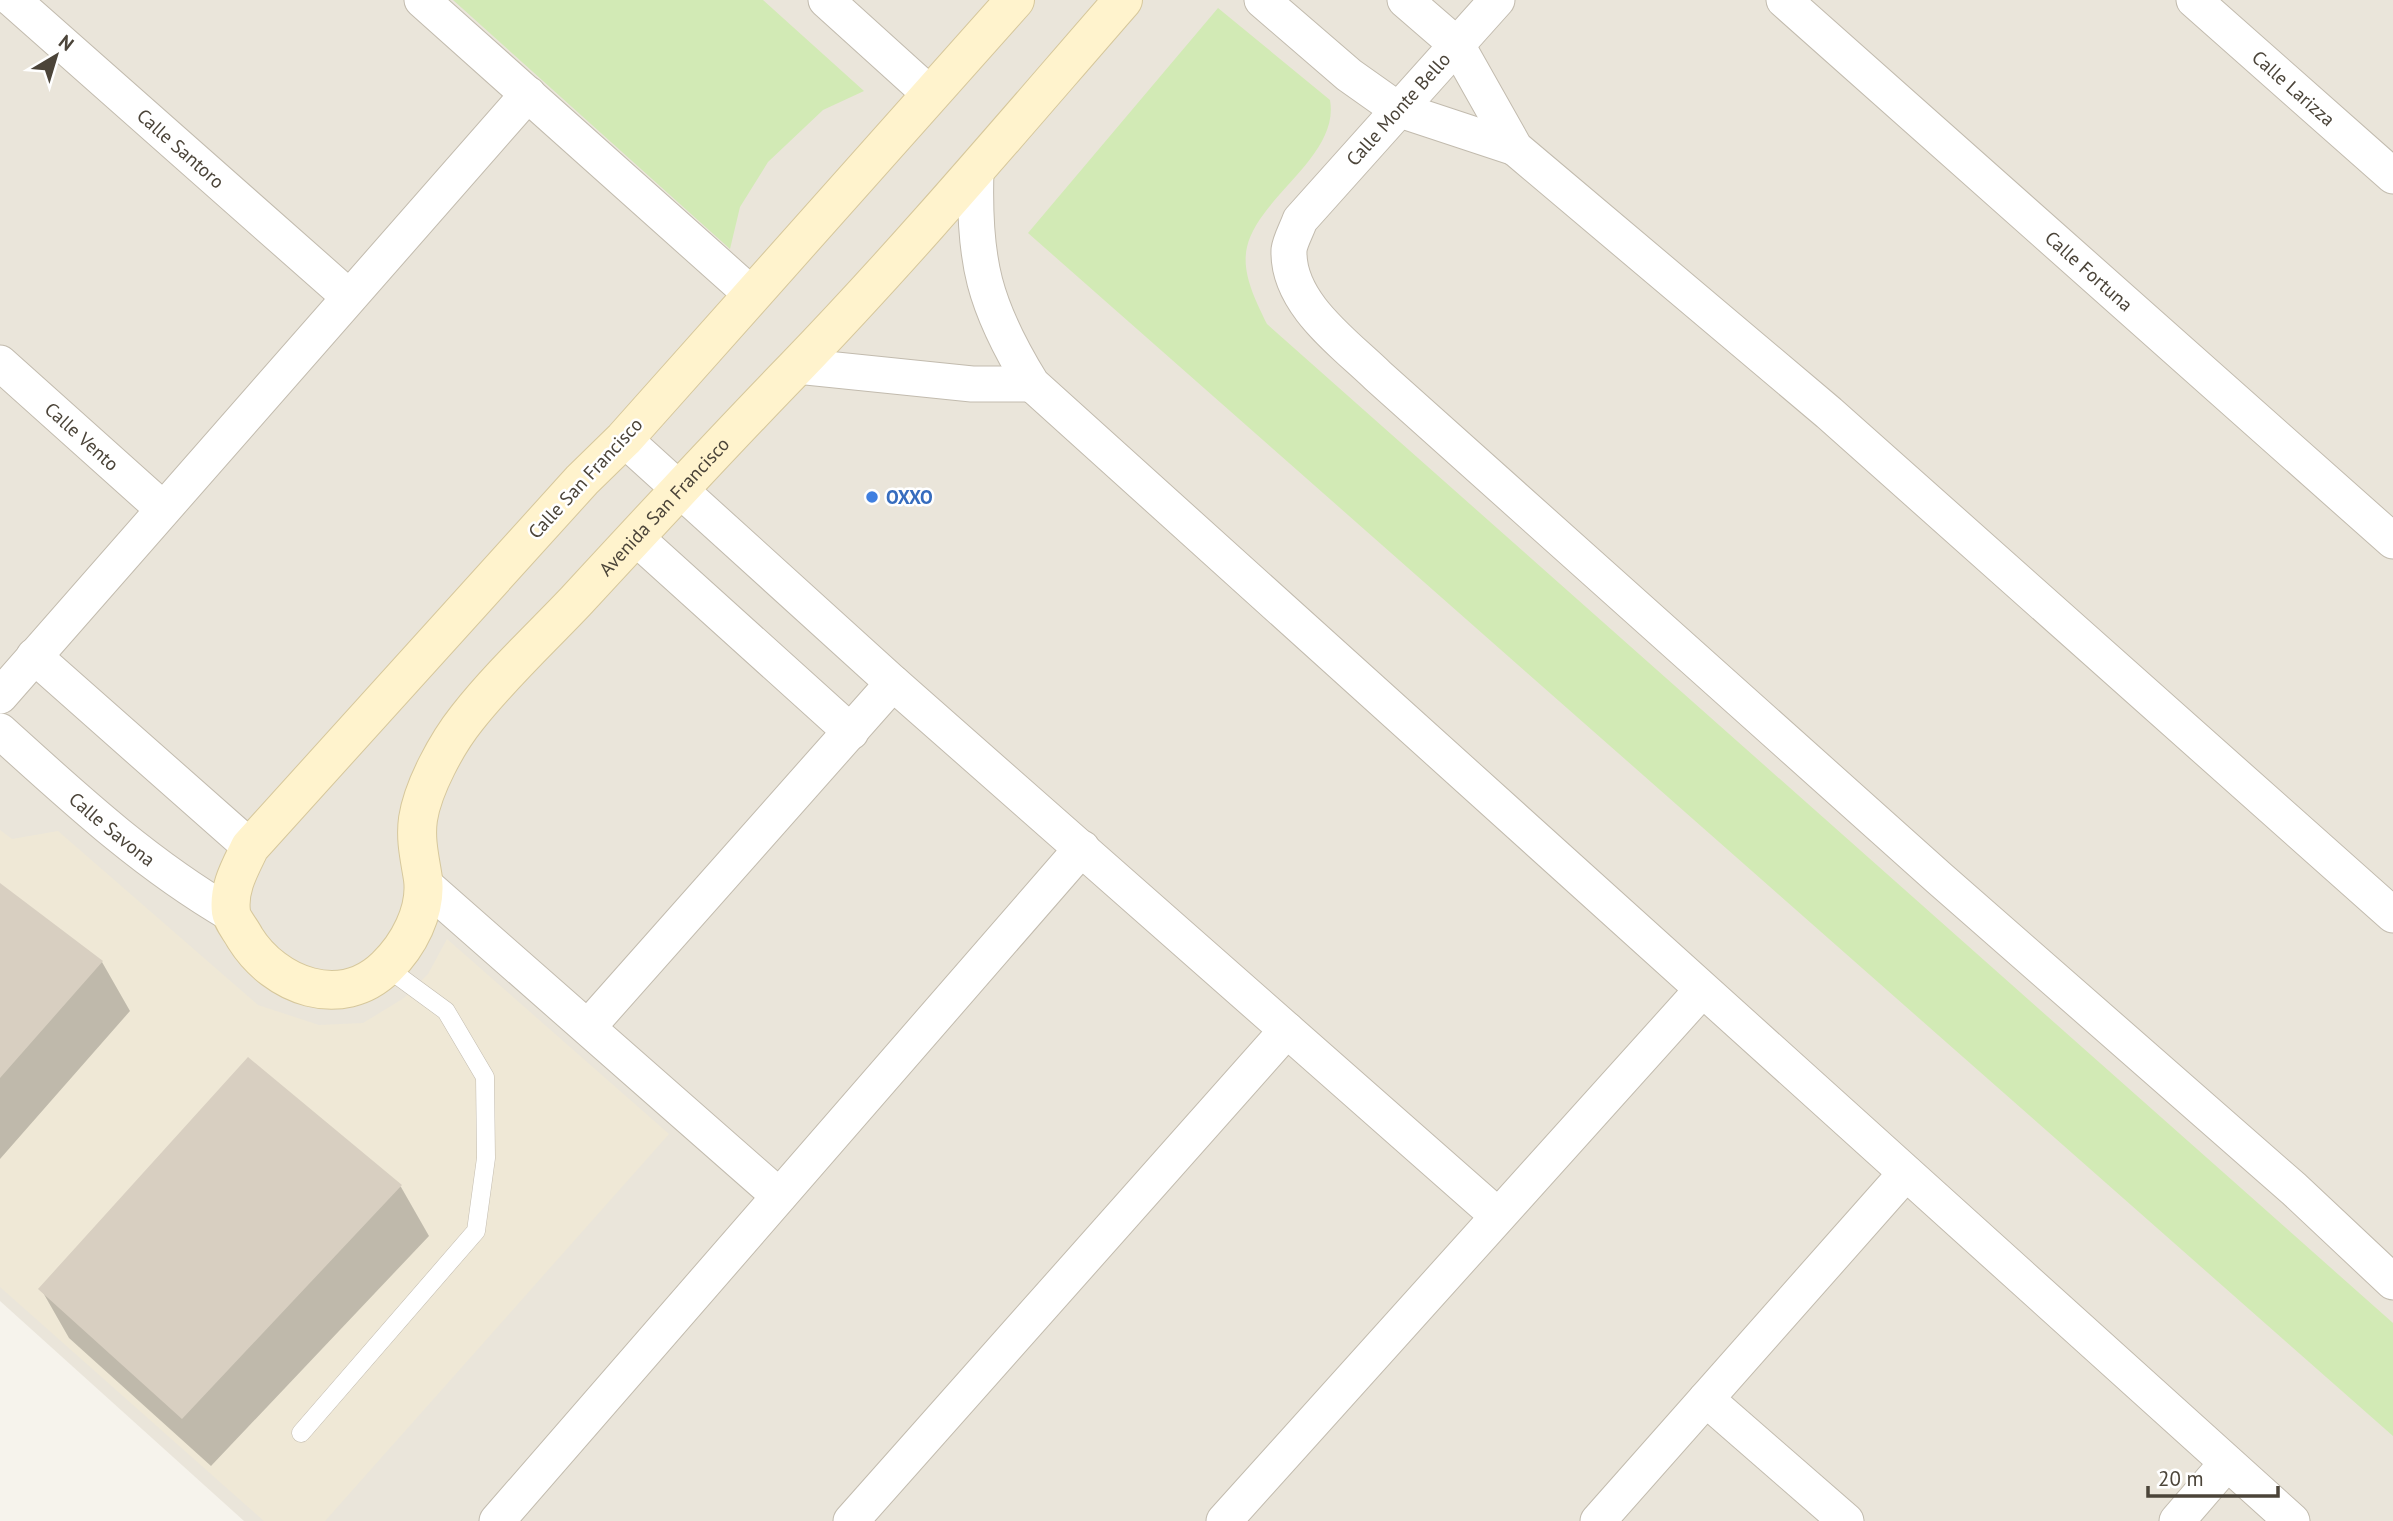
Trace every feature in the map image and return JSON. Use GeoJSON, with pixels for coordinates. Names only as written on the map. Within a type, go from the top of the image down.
{"type":"FeatureCollection","features":[{"type":"Feature","properties":{"kind":"street","name":"Calle Santoro"},"geometry":{"type":"LineString","coordinates":[[13,0],[349,297]]}},
{"type":"Feature","properties":{"kind":"street"},"geometry":{"type":"LineString","coordinates":[[422,0],[751,294]]}},
{"type":"Feature","properties":{"kind":"street"},"geometry":{"type":"LineString","coordinates":[[826,0],[931,95]]}},
{"type":"Feature","properties":{"kind":"street","name":"Calle San Francisco"},"geometry":{"type":"LineString","coordinates":[[231,915],[233,883],[250,847],[582,480],[624,439],[1015,0]]}},
{"type":"Feature","properties":{"kind":"street","name":"Avenida San Francisco"},"geometry":{"type":"LineString","coordinates":[[231,915],[256,955],[289,980],[326,991],[363,985],[386,967],[419,919],[424,884],[416,843],[425,788],[466,719],[679,488],[797,366],[976,170],[1123,0]]}},
{"type":"Feature","properties":{"kind":"street"},"geometry":{"type":"LineString","coordinates":[[1262,0],[1349,75],[1397,109],[1515,148]]}},
{"type":"Feature","properties":{"kind":"street"},"geometry":{"type":"LineString","coordinates":[[1405,0],[1457,45],[1515,148],[1829,413],[2393,915]]}},
{"type":"Feature","properties":{"kind":"street","name":"Calle Monte Bello"},"geometry":{"type":"LineString","coordinates":[[1497,0],[1300,219],[1289,248],[1293,283],[1326,326],[1939,878],[2294,1189],[2393,1282]]}},
{"type":"Feature","properties":{"kind":"street","name":"Calle Fortuna"},"geometry":{"type":"LineString","coordinates":[[1784,0],[2393,541]]}},
{"type":"Feature","properties":{"kind":"street","name":"Calle Larizza"},"geometry":{"type":"LineString","coordinates":[[2194,0],[2393,176]]}},
{"type":"Feature","properties":{"kind":"street"},"geometry":{"type":"LineString","coordinates":[[0,696],[528,94]]}},
{"type":"Feature","properties":{"kind":"street"},"geometry":{"type":"LineString","coordinates":[[976,170],[974,226],[984,282],[1002,335],[1032,384],[2292,1521]]}},
{"type":"Feature","properties":{"kind":"street","name":"Calle Vento"},"geometry":{"type":"LineString","coordinates":[[0,363],[163,509]]}},
{"type":"Feature","properties":{"kind":"street"},"geometry":{"type":"LineString","coordinates":[[797,366],[972,384],[1032,384]]}},
{"type":"Feature","properties":{"kind":"street"},"geometry":{"type":"LineString","coordinates":[[624,439],[893,683],[1499,1216]]}},
{"type":"Feature","properties":{"kind":"street"},"geometry":{"type":"LineString","coordinates":[[635,537],[851,732]]}},
{"type":"Feature","properties":{"kind":"street"},"geometry":{"type":"LineString","coordinates":[[34,656],[250,847]]}},
{"type":"Feature","properties":{"kind":"street"},"geometry":{"type":"LineString","coordinates":[[589,1026],[893,683]]}},
{"type":"Feature","properties":{"kind":"street","name":"Calle Savona"},"geometry":{"type":"LineString","coordinates":[[0,732],[123,841],[180,885],[231,915]]}},
{"type":"Feature","properties":{"kind":"street"},"geometry":{"type":"LineString","coordinates":[[497,1521],[1082,848]]}},
{"type":"Feature","properties":{"kind":"street"},"geometry":{"type":"LineString","coordinates":[[424,884],[589,1026],[779,1196]]}},
{"type":"Feature","properties":{"kind":"street"},"geometry":{"type":"LineString","coordinates":[[1224,1521],[1702,990]]}},
{"type":"Feature","properties":{"kind":"street"},"geometry":{"type":"LineString","coordinates":[[851,1521],[1287,1030]]}},
{"type":"Feature","properties":{"kind":"street"},"geometry":{"type":"LineString","coordinates":[[1598,1521],[1906,1173]]}},
{"type":"Feature","properties":{"kind":"street"},"geometry":{"type":"LineString","coordinates":[[1706,1399],[1846,1521]]}},
{"type":"Feature","properties":{"kind":"street"},"geometry":{"type":"LineString","coordinates":[[2176,1521],[2227,1463]]}},
{"type":"Feature","properties":{"kind":"lane"},"geometry":{"type":"LineString","coordinates":[[301,1433],[476,1231],[486,1158],[485,1077],[446,1011],[386,967]]}},
{"type":"Feature","properties":{"kind":"shaded area"},"geometry":{"type":"Polygon","coordinates":[[[0,0],[2393,0],[2393,1521],[244,1521],[0,1301],[0,0]]]}},
{"type":"Feature","properties":{"kind":"shaded area"},"geometry":{"type":"Polygon","coordinates":[[[0,830],[12,839],[58,831],[258,1005],[319,1025],[363,1023],[404,998],[428,974],[447,939],[669,1134],[325,1521],[264,1521],[0,1287],[0,830]]]}},
{"type":"Feature","properties":{"kind":"green space"},"geometry":{"type":"Polygon","coordinates":[[[453,0],[763,0],[864,91],[823,110],[768,162],[740,207],[730,249],[453,0]]]}},
{"type":"Feature","properties":{"kind":"green space"},"geometry":{"type":"Polygon","coordinates":[[[1218,8],[1330,100],[1330,120],[1323,140],[1266,211],[1254,229],[1247,247],[1248,277],[1267,324],[2393,1323],[2393,1436],[1028,233],[1218,8]]]}},
{"type":"Feature","properties":{"kind":"building"},"geometry":{"type":"Polygon","coordinates":[[[0,883],[103,961],[0,1078],[0,883]]]}},
{"type":"Feature","properties":{"kind":"building"},"geometry":{"type":"Polygon","coordinates":[[[248,1057],[402,1185],[182,1419],[38,1289],[248,1057]]]}},
{"type":"Feature","properties":{"kind":"place","name":"OXXO"},"geometry":{"type":"Point","coordinates":[872,497]}}]}
